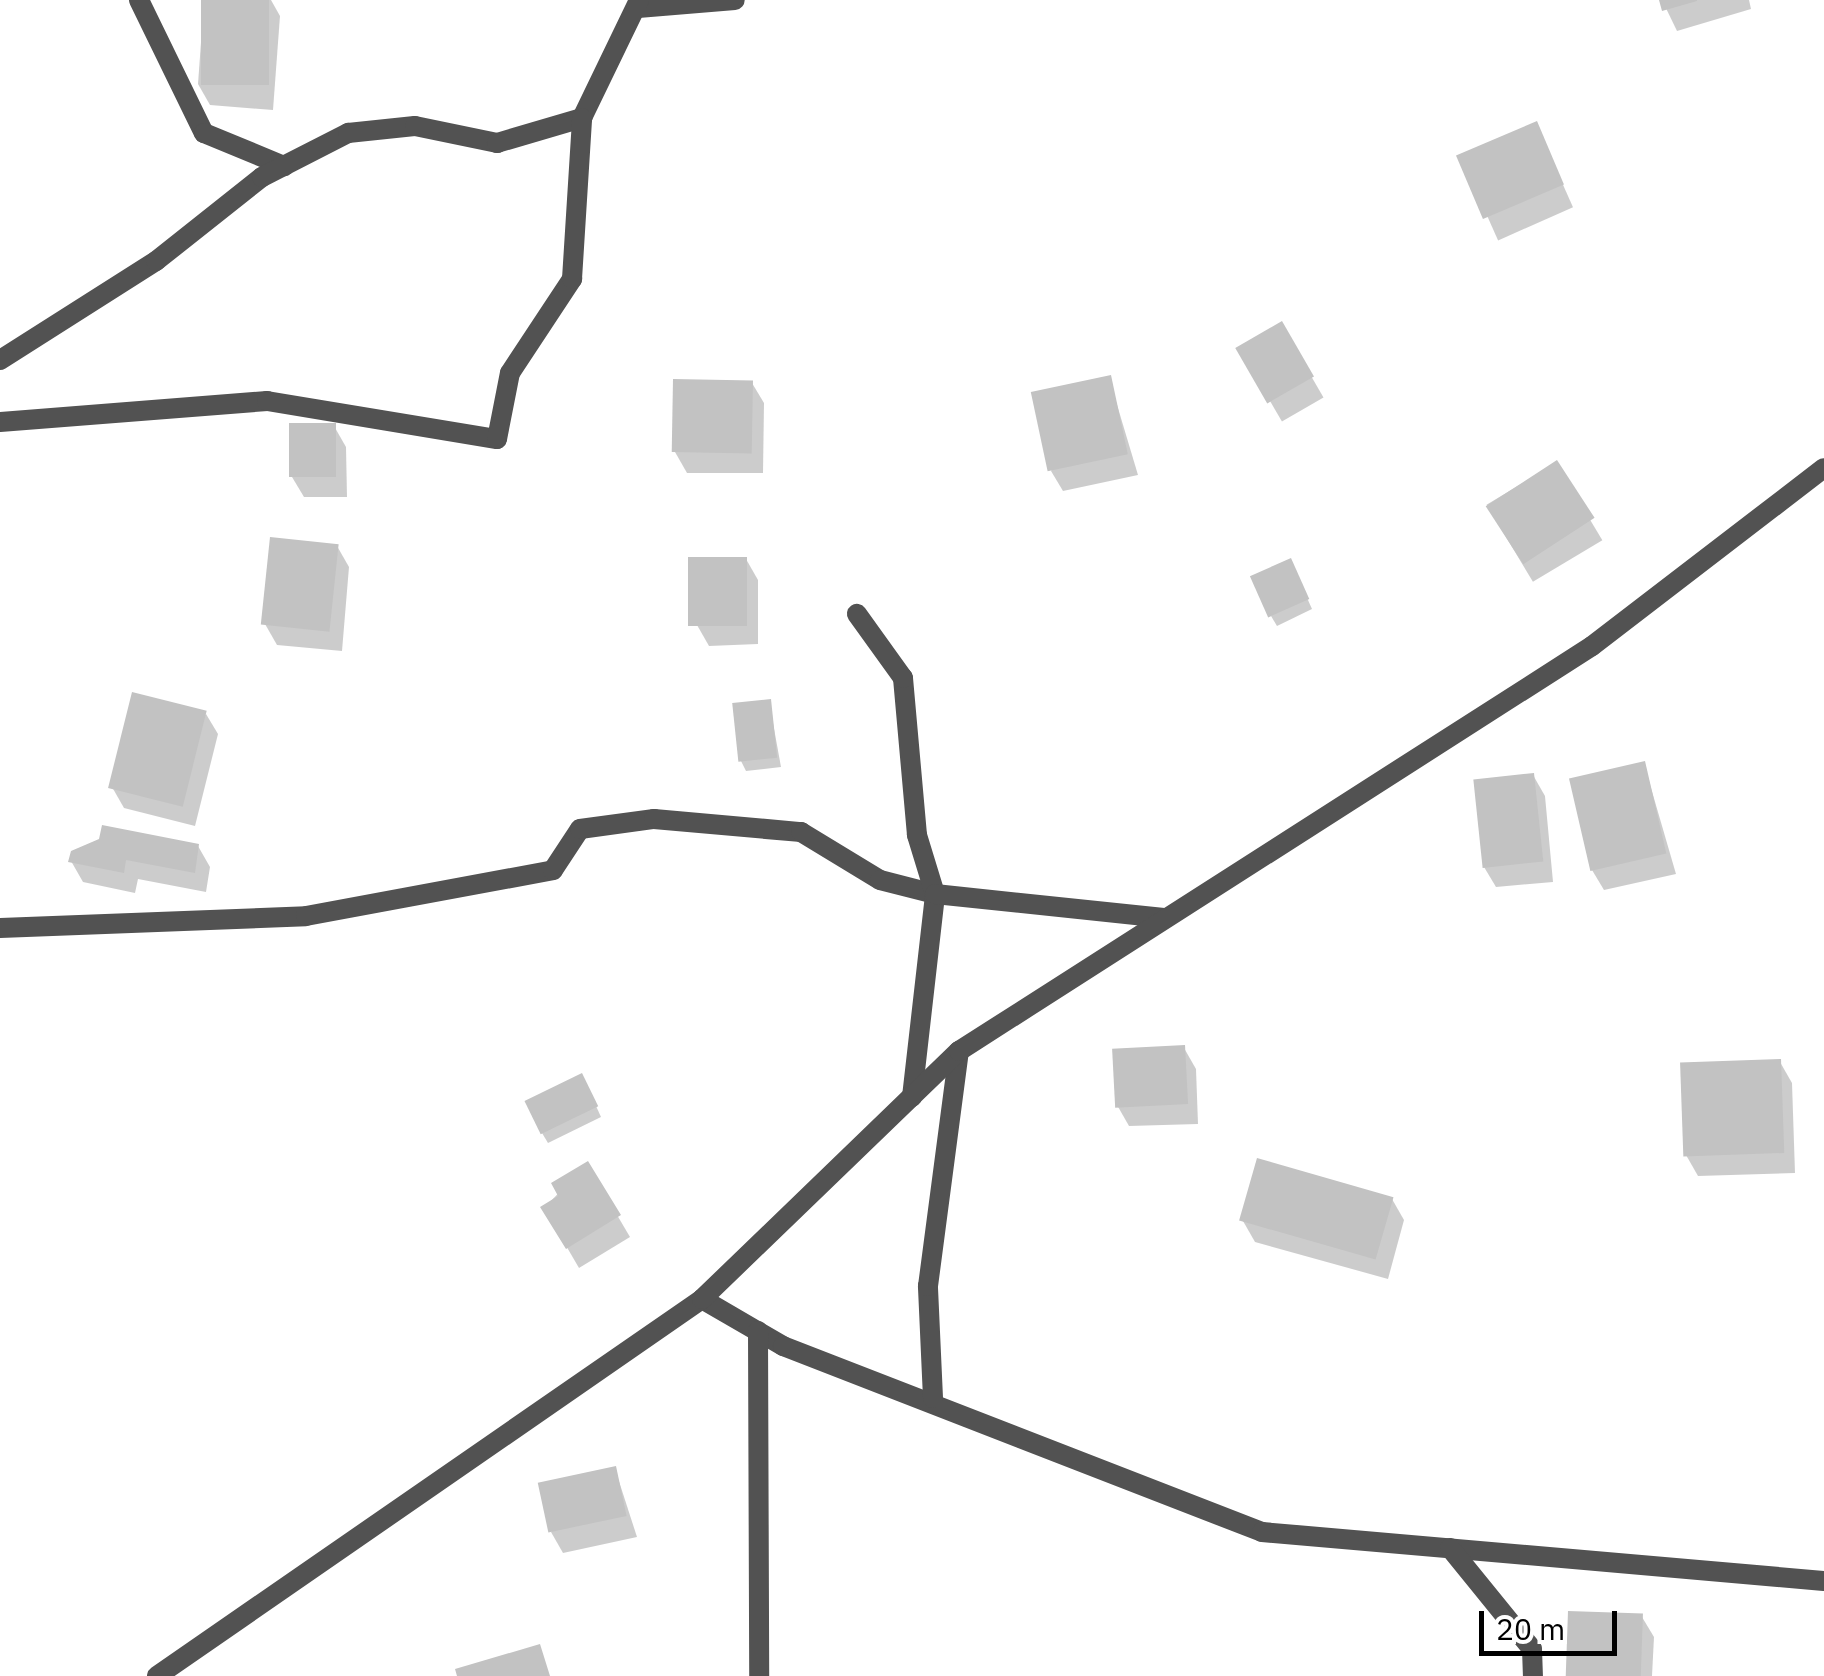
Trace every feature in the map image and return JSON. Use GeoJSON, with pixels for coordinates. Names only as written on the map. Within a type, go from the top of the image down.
{"type":"FeatureCollection","features":[{"type":"Feature","properties":{"kind":"street"},"geometry":{"type":"LineString","coordinates":[[139,0],[204,132],[284,166]]}},
{"type":"Feature","properties":{"kind":"street"},"geometry":{"type":"LineString","coordinates":[[0,422],[268,402],[498,439],[510,373],[572,278],[582,118],[638,4],[735,0]]}},
{"type":"Feature","properties":{"kind":"street"},"geometry":{"type":"LineString","coordinates":[[0,360],[284,166],[348,133],[415,126],[497,143],[582,118]]}},
{"type":"Feature","properties":{"kind":"street"},"geometry":{"type":"LineString","coordinates":[[157,1676],[702,1298],[959,1051],[1592,646],[1824,468]]}},
{"type":"Feature","properties":{"kind":"street"},"geometry":{"type":"LineString","coordinates":[[858,614],[903,678],[917,835],[935,894],[912,1096]]}},
{"type":"Feature","properties":{"kind":"street"},"geometry":{"type":"LineString","coordinates":[[0,928],[306,916],[553,870],[580,829],[654,819],[801,832],[880,880],[935,894],[1164,918]]}},
{"type":"Feature","properties":{"kind":"street"},"geometry":{"type":"LineString","coordinates":[[933,1398],[928,1286],[959,1051]]}},
{"type":"Feature","properties":{"kind":"street"},"geometry":{"type":"LineString","coordinates":[[702,1298],[758,1332],[933,1398],[1262,1532],[1824,1581]]}},
{"type":"Feature","properties":{"kind":"street"},"geometry":{"type":"LineString","coordinates":[[758,1332],[759,1676]]}},
{"type":"Feature","properties":{"kind":"street"},"geometry":{"type":"LineString","coordinates":[[1450,1548],[1532,1650],[1533,1676]]}},
{"type":"Feature","properties":{"kind":"building"},"geometry":{"type":"Polygon","coordinates":[[[201,0],[269,0],[269,85],[201,85],[201,0]]]}},
{"type":"Feature","properties":{"kind":"building"},"geometry":{"type":"Polygon","coordinates":[[[1659,0],[1697,0],[1697,1],[1662,11],[1659,0]]]}},
{"type":"Feature","properties":{"kind":"building"},"geometry":{"type":"Polygon","coordinates":[[[1537,121],[1564,185],[1483,219],[1456,155],[1537,121]]]}},
{"type":"Feature","properties":{"kind":"building"},"geometry":{"type":"Polygon","coordinates":[[[1282,321],[1314,376],[1267,403],[1235,348],[1282,321]]]}},
{"type":"Feature","properties":{"kind":"building"},"geometry":{"type":"Polygon","coordinates":[[[1111,375],[1128,454],[1048,471],[1031,392],[1111,375]]]}},
{"type":"Feature","properties":{"kind":"building"},"geometry":{"type":"Polygon","coordinates":[[[673,379],[753,380],[752,453],[672,452],[673,379]]]}},
{"type":"Feature","properties":{"kind":"building"},"geometry":{"type":"Polygon","coordinates":[[[289,423],[336,423],[336,477],[289,477],[289,423]]]}},
{"type":"Feature","properties":{"kind":"building"},"geometry":{"type":"Polygon","coordinates":[[[1557,460],[1595,518],[1523,564],[1486,506],[1557,460]]]}},
{"type":"Feature","properties":{"kind":"building"},"geometry":{"type":"Polygon","coordinates":[[[270,537],[339,544],[329,632],[261,625],[270,537]]]}},
{"type":"Feature","properties":{"kind":"building"},"geometry":{"type":"Polygon","coordinates":[[[688,557],[747,557],[747,626],[688,626],[688,557]]]}},
{"type":"Feature","properties":{"kind":"building"},"geometry":{"type":"Polygon","coordinates":[[[1291,558],[1309,599],[1268,617],[1250,576],[1291,558]]]}},
{"type":"Feature","properties":{"kind":"building"},"geometry":{"type":"Polygon","coordinates":[[[132,692],[207,711],[183,807],[108,788],[132,692]]]}},
{"type":"Feature","properties":{"kind":"building"},"geometry":{"type":"Polygon","coordinates":[[[771,699],[777,758],[738,762],[732,703],[771,699]]]}},
{"type":"Feature","properties":{"kind":"building"},"geometry":{"type":"Polygon","coordinates":[[[1645,761],[1666,854],[1590,871],[1569,779],[1645,761]]]}},
{"type":"Feature","properties":{"kind":"building"},"geometry":{"type":"Polygon","coordinates":[[[1534,773],[1543,862],[1483,868],[1473,779],[1534,773]]]}},
{"type":"Feature","properties":{"kind":"building"},"geometry":{"type":"Polygon","coordinates":[[[102,825],[199,844],[195,873],[126,860],[124,873],[68,862],[71,851],[99,839],[102,825]]]}},
{"type":"Feature","properties":{"kind":"building"},"geometry":{"type":"Polygon","coordinates":[[[1185,1045],[1188,1104],[1115,1108],[1112,1049],[1185,1045]]]}},
{"type":"Feature","properties":{"kind":"building"},"geometry":{"type":"Polygon","coordinates":[[[1781,1059],[1784,1153],[1683,1156],[1680,1063],[1781,1059]]]}},
{"type":"Feature","properties":{"kind":"building"},"geometry":{"type":"Polygon","coordinates":[[[582,1073],[598,1106],[541,1134],[524,1101],[582,1073]]]}},
{"type":"Feature","properties":{"kind":"building"},"geometry":{"type":"Polygon","coordinates":[[[1257,1158],[1393,1197],[1376,1260],[1239,1220],[1257,1158]]]}},
{"type":"Feature","properties":{"kind":"building"},"geometry":{"type":"Polygon","coordinates":[[[588,1161],[621,1215],[566,1249],[540,1207],[558,1196],[551,1183],[588,1161]]]}},
{"type":"Feature","properties":{"kind":"building"},"geometry":{"type":"Polygon","coordinates":[[[616,1466],[627,1516],[548,1533],[538,1483],[616,1466]]]}},
{"type":"Feature","properties":{"kind":"building"},"geometry":{"type":"Polygon","coordinates":[[[1568,1611],[1643,1614],[1641,1676],[1566,1676],[1568,1611]]]}},
{"type":"Feature","properties":{"kind":"building"},"geometry":{"type":"Polygon","coordinates":[[[540,1644],[550,1676],[457,1676],[455,1669],[540,1644]]]}}]}
